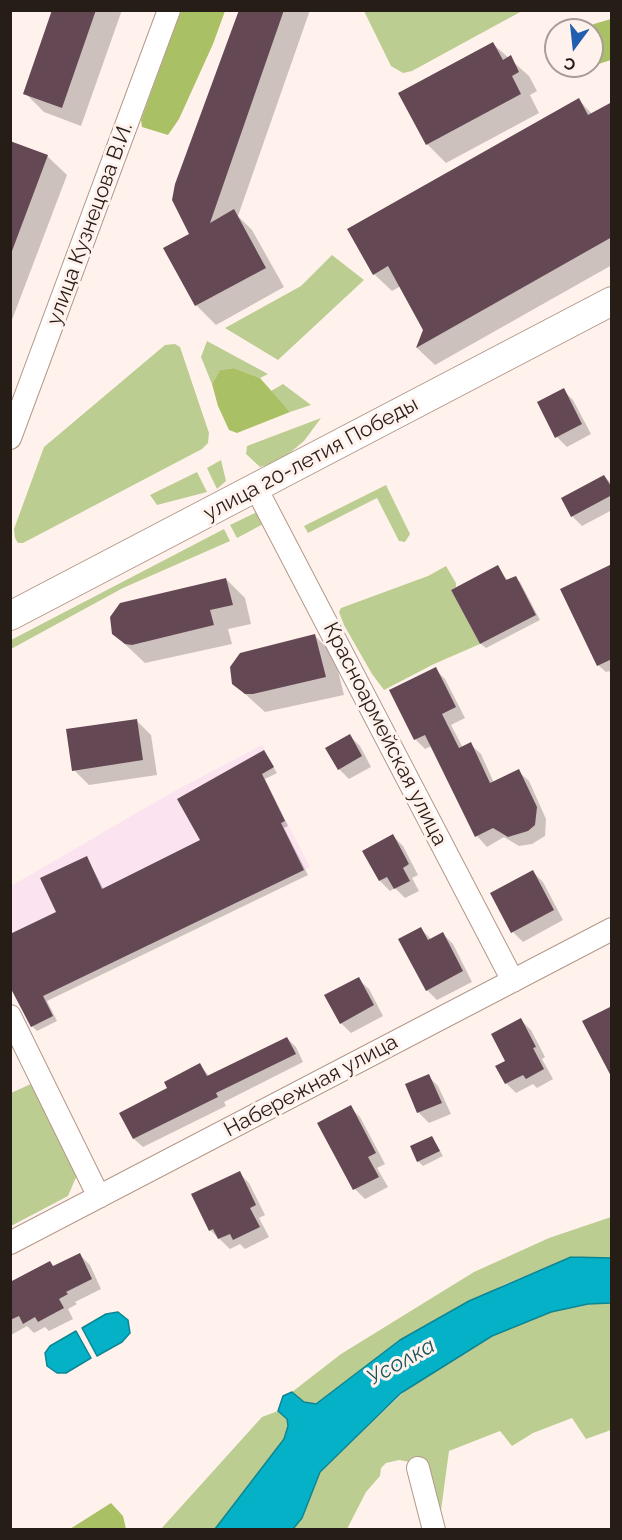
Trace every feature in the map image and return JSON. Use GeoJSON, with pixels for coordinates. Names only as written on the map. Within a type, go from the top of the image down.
{"type":"FeatureCollection","features":[{"type":"Feature","properties":{"kind":"street","name":"улица Кузнецова В.И."},"geometry":{"type":"LineString","coordinates":[[10,438],[169,10]]}},
{"type":"Feature","properties":{"kind":"street","name":"улица 20-летия Победы"},"geometry":{"type":"LineString","coordinates":[[10,616],[612,301]]}},
{"type":"Feature","properties":{"kind":"street","name":"Красноармейская улица"},"geometry":{"type":"LineString","coordinates":[[256,488],[513,981]]}},
{"type":"Feature","properties":{"kind":"street","name":"Набережная улица"},"geometry":{"type":"LineString","coordinates":[[10,1243],[612,929]]}},
{"type":"Feature","properties":{"kind":"street"},"geometry":{"type":"LineString","coordinates":[[10,1016],[99,1197]]}},
{"type":"Feature","properties":{"kind":"street"},"geometry":{"type":"LineString","coordinates":[[418,1468],[434,1530]]}},
{"type":"Feature","properties":{"kind":"shaded area"},"geometry":{"type":"Polygon","coordinates":[[[262,745],[274,767],[262,774],[310,867],[44,996],[53,1016],[30,1028],[11,987],[11,886],[169,794],[262,745]]]}},
{"type":"Feature","properties":{"kind":"green space"},"geometry":{"type":"Polygon","coordinates":[[[364,10],[522,11],[412,71],[403,73],[391,66],[364,10]]]}},
{"type":"Feature","properties":{"kind":"green space"},"geometry":{"type":"Polygon","coordinates":[[[181,11],[225,11],[213,44],[179,119],[168,135],[142,127],[141,120],[181,11]]]}},
{"type":"Feature","properties":{"kind":"green space"},"geometry":{"type":"Polygon","coordinates":[[[611,19],[611,60],[604,62],[604,21],[611,19]]]}},
{"type":"Feature","properties":{"kind":"green space"},"geometry":{"type":"Polygon","coordinates":[[[332,255],[364,280],[278,360],[225,328],[301,286],[332,255]]]}},
{"type":"Feature","properties":{"kind":"green space"},"geometry":{"type":"Polygon","coordinates":[[[207,341],[268,374],[260,378],[234,368],[220,370],[212,384],[201,357],[207,341]]]}},
{"type":"Feature","properties":{"kind":"green space"},"geometry":{"type":"Polygon","coordinates":[[[175,344],[180,347],[209,433],[208,443],[202,449],[23,543],[18,543],[14,529],[44,447],[165,345],[175,344]]]}},
{"type":"Feature","properties":{"kind":"green space"},"geometry":{"type":"Polygon","coordinates":[[[234,368],[260,378],[290,412],[237,433],[229,430],[218,406],[212,384],[220,370],[234,368]]]}},
{"type":"Feature","properties":{"kind":"green space"},"geometry":{"type":"Polygon","coordinates":[[[283,384],[311,405],[290,412],[271,391],[283,384]]]}},
{"type":"Feature","properties":{"kind":"green space"},"geometry":{"type":"Polygon","coordinates":[[[321,418],[304,441],[279,462],[260,467],[246,454],[247,446],[321,418]]]}},
{"type":"Feature","properties":{"kind":"green space"},"geometry":{"type":"Polygon","coordinates":[[[221,460],[226,481],[217,489],[207,468],[221,460]]]}},
{"type":"Feature","properties":{"kind":"green space"},"geometry":{"type":"Polygon","coordinates":[[[197,472],[207,492],[157,505],[150,495],[197,472]]]}},
{"type":"Feature","properties":{"kind":"green space"},"geometry":{"type":"Polygon","coordinates":[[[386,485],[410,534],[405,542],[399,541],[377,498],[308,533],[304,526],[386,485]]]}},
{"type":"Feature","properties":{"kind":"green space"},"geometry":{"type":"Polygon","coordinates":[[[259,511],[267,522],[237,538],[230,525],[259,511]]]}},
{"type":"Feature","properties":{"kind":"green space"},"geometry":{"type":"Polygon","coordinates":[[[224,529],[230,541],[123,588],[11,649],[11,640],[224,529]]]}},
{"type":"Feature","properties":{"kind":"green space"},"geometry":{"type":"Polygon","coordinates":[[[446,566],[456,583],[456,587],[451,590],[480,644],[434,664],[384,690],[372,674],[344,625],[339,612],[341,608],[428,576],[446,566]]]}},
{"type":"Feature","properties":{"kind":"green space"},"geometry":{"type":"Polygon","coordinates":[[[33,1083],[77,1175],[68,1196],[11,1226],[11,1093],[33,1083]]]}},
{"type":"Feature","properties":{"kind":"green space"},"geometry":{"type":"Polygon","coordinates":[[[611,1217],[611,1258],[571,1257],[503,1285],[400,1340],[316,1404],[304,1402],[292,1392],[341,1354],[474,1272],[549,1238],[611,1217]]]}},
{"type":"Feature","properties":{"kind":"green space"},"geometry":{"type":"Polygon","coordinates":[[[611,1303],[611,1430],[586,1439],[572,1418],[533,1433],[512,1446],[500,1431],[449,1451],[439,1525],[421,1464],[399,1460],[386,1463],[381,1468],[380,1476],[366,1492],[347,1529],[293,1530],[302,1518],[320,1472],[408,1388],[492,1336],[551,1312],[588,1304],[611,1303]]]}},
{"type":"Feature","properties":{"kind":"green space"},"geometry":{"type":"Polygon","coordinates":[[[278,1411],[287,1419],[288,1425],[284,1439],[215,1529],[160,1530],[262,1417],[278,1411]]]}},
{"type":"Feature","properties":{"kind":"green space"},"geometry":{"type":"Polygon","coordinates":[[[111,1503],[123,1516],[126,1529],[70,1529],[111,1503]]]}},
{"type":"Feature","properties":{"kind":"water","name":"Усолка"},"geometry":{"type":"Polygon","coordinates":[[[571,1257],[611,1258],[611,1303],[588,1304],[551,1312],[492,1336],[401,1393],[320,1472],[302,1518],[293,1529],[215,1529],[284,1439],[288,1426],[287,1419],[278,1411],[283,1396],[292,1392],[304,1402],[316,1404],[400,1340],[469,1301],[571,1257]]]}},
{"type":"Feature","properties":{"kind":"water"},"geometry":{"type":"Polygon","coordinates":[[[118,1312],[128,1320],[130,1333],[122,1342],[97,1356],[82,1328],[106,1314],[118,1312]]]}},
{"type":"Feature","properties":{"kind":"water"},"geometry":{"type":"Polygon","coordinates":[[[76,1331],[91,1358],[66,1373],[57,1373],[47,1366],[45,1353],[50,1346],[76,1331]]]}},
{"type":"Feature","properties":{"kind":"building"},"geometry":{"type":"Polygon","coordinates":[[[52,10],[96,10],[62,108],[23,94],[52,10]]]}},
{"type":"Feature","properties":{"kind":"building"},"geometry":{"type":"Polygon","coordinates":[[[239,10],[284,10],[210,223],[234,209],[266,268],[195,306],[163,248],[189,234],[172,200],[175,184],[239,10]]]}},
{"type":"Feature","properties":{"kind":"building"},"geometry":{"type":"Polygon","coordinates":[[[493,42],[503,60],[511,55],[519,72],[512,76],[521,94],[426,145],[398,93],[493,42]]]}},
{"type":"Feature","properties":{"kind":"building"},"geometry":{"type":"Polygon","coordinates":[[[579,98],[588,115],[612,102],[612,237],[416,348],[423,330],[388,266],[373,275],[347,229],[579,98]]]}},
{"type":"Feature","properties":{"kind":"building"},"geometry":{"type":"Polygon","coordinates":[[[10,141],[48,155],[12,251],[10,251],[10,141]]]}},
{"type":"Feature","properties":{"kind":"building"},"geometry":{"type":"Polygon","coordinates":[[[564,388],[582,424],[555,438],[537,402],[564,388]]]}},
{"type":"Feature","properties":{"kind":"building"},"geometry":{"type":"Polygon","coordinates":[[[604,475],[612,488],[612,495],[571,517],[561,498],[604,475]]]}},
{"type":"Feature","properties":{"kind":"building"},"geometry":{"type":"Polygon","coordinates":[[[612,564],[612,659],[597,666],[560,589],[612,564]]]}},
{"type":"Feature","properties":{"kind":"building"},"geometry":{"type":"Polygon","coordinates":[[[498,565],[506,580],[516,576],[536,615],[480,644],[451,590],[498,565]]]}},
{"type":"Feature","properties":{"kind":"building"},"geometry":{"type":"Polygon","coordinates":[[[226,578],[233,605],[210,610],[214,625],[132,645],[125,644],[112,634],[110,617],[120,603],[226,578]]]}},
{"type":"Feature","properties":{"kind":"building"},"geometry":{"type":"Polygon","coordinates":[[[315,634],[326,677],[253,694],[245,694],[232,684],[230,667],[240,653],[315,634]]]}},
{"type":"Feature","properties":{"kind":"building"},"geometry":{"type":"Polygon","coordinates":[[[436,667],[456,707],[442,714],[459,748],[471,742],[490,783],[519,769],[537,807],[535,825],[528,831],[508,837],[493,828],[475,837],[425,735],[414,740],[389,690],[436,667]]]}},
{"type":"Feature","properties":{"kind":"building"},"geometry":{"type":"Polygon","coordinates":[[[137,719],[143,760],[72,771],[66,729],[137,719]]]}},
{"type":"Feature","properties":{"kind":"building"},"geometry":{"type":"Polygon","coordinates":[[[350,734],[362,756],[338,770],[325,748],[350,734]]]}},
{"type":"Feature","properties":{"kind":"building"},"geometry":{"type":"Polygon","coordinates":[[[264,750],[274,767],[262,774],[285,821],[281,823],[304,870],[43,996],[53,1016],[31,1027],[10,987],[10,934],[56,912],[40,878],[87,856],[102,889],[200,840],[177,799],[264,750]]]}},
{"type":"Feature","properties":{"kind":"building"},"geometry":{"type":"Polygon","coordinates":[[[393,834],[409,864],[403,868],[410,881],[394,889],[387,877],[379,881],[362,851],[393,834]]]}},
{"type":"Feature","properties":{"kind":"building"},"geometry":{"type":"Polygon","coordinates":[[[533,870],[554,910],[511,933],[490,893],[533,870]]]}},
{"type":"Feature","properties":{"kind":"building"},"geometry":{"type":"Polygon","coordinates":[[[421,927],[428,940],[443,932],[463,971],[426,991],[398,939],[421,927]]]}},
{"type":"Feature","properties":{"kind":"building"},"geometry":{"type":"Polygon","coordinates":[[[359,977],[374,1005],[340,1024],[324,995],[359,977]]]}},
{"type":"Feature","properties":{"kind":"building"},"geometry":{"type":"Polygon","coordinates":[[[612,1006],[612,1078],[582,1021],[612,1006]]]}},
{"type":"Feature","properties":{"kind":"building"},"geometry":{"type":"Polygon","coordinates":[[[521,1018],[544,1069],[526,1079],[523,1075],[505,1084],[495,1066],[505,1061],[491,1034],[521,1018]]]}},
{"type":"Feature","properties":{"kind":"building"},"geometry":{"type":"Polygon","coordinates":[[[287,1037],[296,1054],[216,1093],[218,1097],[133,1139],[119,1113],[167,1088],[164,1082],[200,1063],[207,1076],[287,1037]]]}},
{"type":"Feature","properties":{"kind":"building"},"geometry":{"type":"Polygon","coordinates":[[[429,1074],[442,1103],[417,1113],[405,1084],[429,1074]]]}},
{"type":"Feature","properties":{"kind":"building"},"geometry":{"type":"Polygon","coordinates":[[[351,1105],[376,1153],[368,1157],[379,1177],[353,1190],[317,1123],[351,1105]]]}},
{"type":"Feature","properties":{"kind":"building"},"geometry":{"type":"Polygon","coordinates":[[[432,1136],[440,1151],[417,1162],[410,1146],[432,1136]]]}},
{"type":"Feature","properties":{"kind":"building"},"geometry":{"type":"Polygon","coordinates":[[[240,1171],[256,1205],[250,1208],[260,1227],[233,1240],[230,1234],[218,1239],[213,1229],[209,1231],[191,1194],[240,1171]]]}},
{"type":"Feature","properties":{"kind":"building"},"geometry":{"type":"Polygon","coordinates":[[[80,1253],[92,1279],[66,1292],[68,1294],[59,1299],[64,1308],[38,1322],[35,1317],[23,1324],[19,1316],[10,1320],[10,1282],[50,1261],[53,1266],[80,1253]]]}}]}
